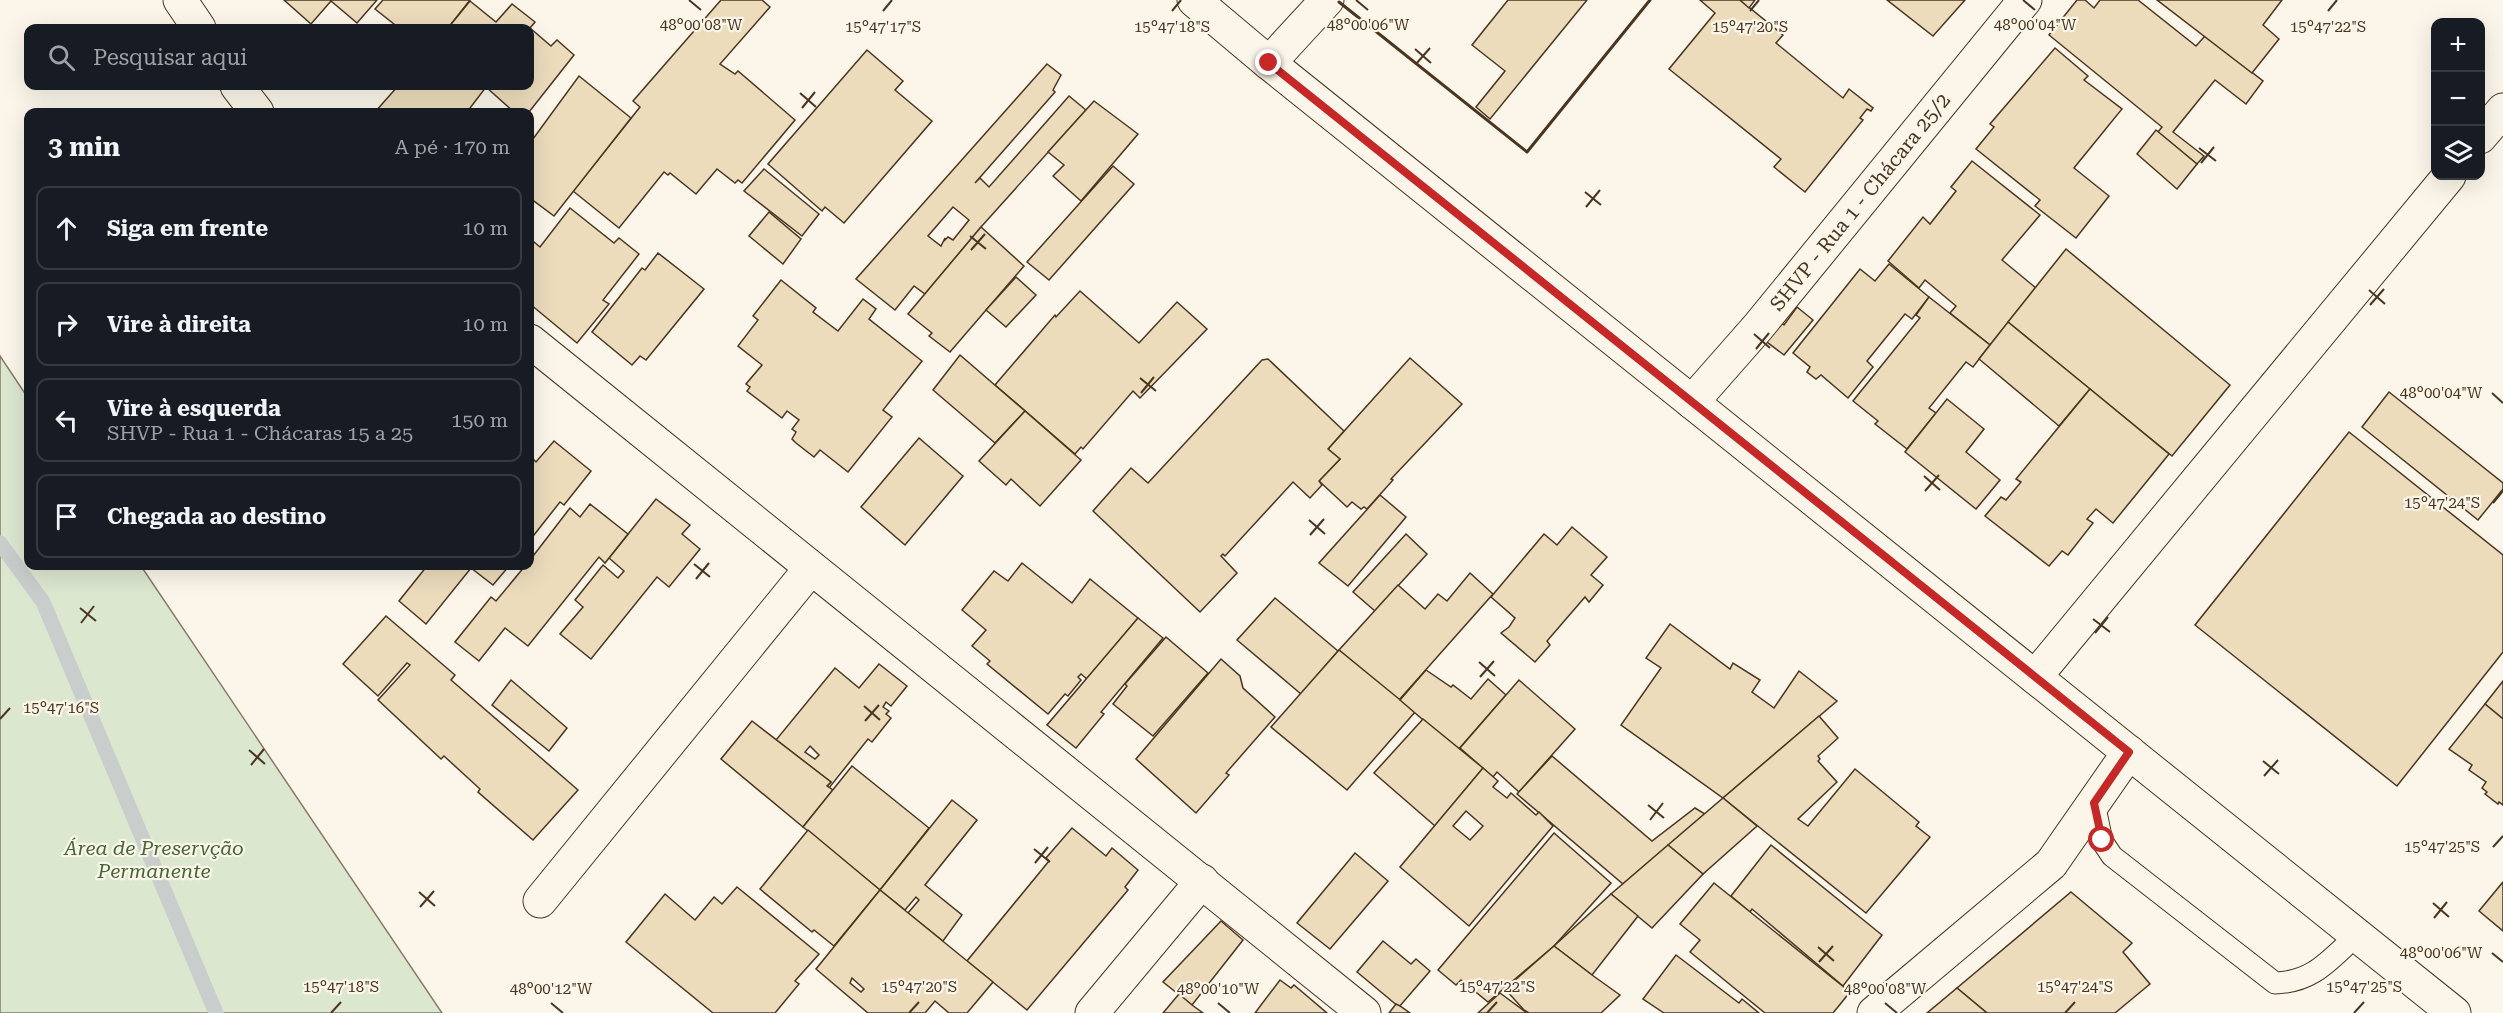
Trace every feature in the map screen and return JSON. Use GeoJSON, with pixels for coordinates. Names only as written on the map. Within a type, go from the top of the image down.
{"type":"FeatureCollection","features":[{"type":"Feature","properties":{"kind":"street"},"geometry":{"type":"LineString","coordinates":[[180,0],[196,24]]}},
{"type":"Feature","properties":{"kind":"street"},"geometry":{"type":"LineString","coordinates":[[1194,0],[1269,63],[2454,1013]]}},
{"type":"Feature","properties":{"kind":"street"},"geometry":{"type":"LineString","coordinates":[[1269,63],[1327,0]]}},
{"type":"Feature","properties":{"kind":"street","name":"SHVP - Rua 1 - Chácara 25/2"},"geometry":{"type":"LineString","coordinates":[[1692,402],[1765,318],[2025,0]]}},
{"type":"Feature","properties":{"kind":"street"},"geometry":{"type":"LineString","coordinates":[[240,90],[254,108]]}},
{"type":"Feature","properties":{"kind":"street"},"geometry":{"type":"LineString","coordinates":[[2485,132],[2503,110]]}},
{"type":"Feature","properties":{"kind":"street"},"geometry":{"type":"LineString","coordinates":[[2035,677],[2446,180]]}},
{"type":"Feature","properties":{"kind":"street"},"geometry":{"type":"LineString","coordinates":[[534,345],[1364,1013]]}},
{"type":"Feature","properties":{"kind":"street"},"geometry":{"type":"LineString","coordinates":[[540,901],[811,568]]}},
{"type":"Feature","properties":{"kind":"street"},"geometry":{"type":"LineString","coordinates":[[1874,1013],[2051,864],[2129,752]]}},
{"type":"Feature","properties":{"kind":"street"},"geometry":{"type":"LineString","coordinates":[[1092,1013],[1202,881]]}},
{"type":"Feature","properties":{"kind":"lane"},"geometry":{"type":"LineString","coordinates":[[2094,803],[2102,840],[2112,856],[2276,983],[2292,983],[2313,974],[2357,935]]}},
{"type":"Feature","properties":{"kind":"green space","name":"Área de Preservção Permanente"},"geometry":{"type":"Polygon","coordinates":[[[0,356],[24,392],[24,570],[144,570],[442,1013],[0,1013],[0,356]]]}},
{"type":"Feature","properties":{"kind":"building"},"geometry":{"type":"Polygon","coordinates":[[[284,0],[377,0],[357,23],[331,1],[311,24],[284,0]]]}},
{"type":"Feature","properties":{"kind":"building"},"geometry":{"type":"Polygon","coordinates":[[[383,0],[470,0],[451,24],[394,24],[375,9],[383,0]]]}},
{"type":"Feature","properties":{"kind":"building"},"geometry":{"type":"Polygon","coordinates":[[[721,0],[762,0],[770,7],[720,64],[735,74],[738,71],[795,120],[742,183],[738,180],[735,183],[717,169],[696,194],[670,173],[668,175],[664,172],[619,228],[573,191],[640,107],[633,101],[721,0]]]}},
{"type":"Feature","properties":{"kind":"building"},"geometry":{"type":"Polygon","coordinates":[[[1508,0],[1587,0],[1490,119],[1476,107],[1505,71],[1472,45],[1508,0]]]}},
{"type":"Feature","properties":{"kind":"building"},"geometry":{"type":"Polygon","coordinates":[[[1700,0],[1740,0],[1783,35],[1776,43],[1843,98],[1849,89],[1873,108],[1871,111],[1867,109],[1860,118],[1863,120],[1805,192],[1774,167],[1781,159],[1669,69],[1715,13],[1700,0]]]}},
{"type":"Feature","properties":{"kind":"building"},"geometry":{"type":"Polygon","coordinates":[[[1740,0],[1755,0],[1749,8],[1740,0]]]}},
{"type":"Feature","properties":{"kind":"building"},"geometry":{"type":"Polygon","coordinates":[[[1887,0],[1965,0],[1933,36],[1887,0]]]}},
{"type":"Feature","properties":{"kind":"building"},"geometry":{"type":"Polygon","coordinates":[[[2077,0],[2085,0],[2094,8],[2100,0],[2138,0],[2196,46],[2205,36],[2263,81],[2246,104],[2215,80],[2173,132],[2204,156],[2197,164],[2158,132],[2162,127],[2049,35],[2077,0]]]}},
{"type":"Feature","properties":{"kind":"building"},"geometry":{"type":"Polygon","coordinates":[[[2157,0],[2282,0],[2263,25],[2279,39],[2252,73],[2157,0]]]}},
{"type":"Feature","properties":{"kind":"building"},"geometry":{"type":"Polygon","coordinates":[[[470,1],[496,22],[512,4],[535,22],[533,24],[451,24],[470,1]]]}},
{"type":"Feature","properties":{"kind":"building"},"geometry":{"type":"Polygon","coordinates":[[[534,31],[551,46],[557,40],[574,55],[532,108],[510,108],[489,90],[534,90],[534,31]]]}},
{"type":"Feature","properties":{"kind":"building"},"geometry":{"type":"Polygon","coordinates":[[[2055,48],[2088,76],[2084,80],[2122,109],[2074,168],[2109,196],[2076,238],[2035,206],[2040,200],[1976,149],[1994,127],[1990,124],[2055,48]]]}},
{"type":"Feature","properties":{"kind":"building"},"geometry":{"type":"Polygon","coordinates":[[[867,50],[903,81],[895,90],[932,121],[844,223],[825,207],[822,211],[768,164],[867,50]]]}},
{"type":"Feature","properties":{"kind":"building"},"geometry":{"type":"Polygon","coordinates":[[[1047,64],[1061,75],[1053,90],[1055,92],[975,183],[980,178],[989,187],[1069,96],[1086,110],[981,227],[925,294],[914,286],[895,310],[856,279],[1047,64]],[[953,207],[928,236],[941,246],[945,238],[945,240],[948,237],[953,240],[969,220],[953,207]]]}},
{"type":"Feature","properties":{"kind":"building"},"geometry":{"type":"Polygon","coordinates":[[[579,76],[631,118],[554,216],[534,201],[534,138],[579,76]]]}},
{"type":"Feature","properties":{"kind":"building"},"geometry":{"type":"Polygon","coordinates":[[[394,90],[484,90],[470,108],[379,108],[394,90]]]}},
{"type":"Feature","properties":{"kind":"building"},"geometry":{"type":"Polygon","coordinates":[[[1094,101],[1138,134],[1081,201],[1053,176],[1064,165],[1048,152],[1094,101]]]}},
{"type":"Feature","properties":{"kind":"building"},"geometry":{"type":"Polygon","coordinates":[[[2156,130],[2197,164],[2177,189],[2137,154],[2156,130]]]}},
{"type":"Feature","properties":{"kind":"building"},"geometry":{"type":"Polygon","coordinates":[[[1972,161],[2040,215],[2002,260],[2036,288],[1990,345],[1950,313],[1956,306],[1925,280],[1919,288],[1888,261],[1923,217],[1930,224],[1956,191],[1951,187],[1972,161]]]}},
{"type":"Feature","properties":{"kind":"building"},"geometry":{"type":"Polygon","coordinates":[[[1113,166],[1134,184],[1049,280],[1027,262],[1113,166]]]}},
{"type":"Feature","properties":{"kind":"building"},"geometry":{"type":"Polygon","coordinates":[[[764,169],[819,214],[802,236],[744,191],[764,169]]]}},
{"type":"Feature","properties":{"kind":"building"},"geometry":{"type":"Polygon","coordinates":[[[570,208],[614,243],[619,238],[639,254],[603,300],[609,304],[577,343],[534,307],[534,242],[540,247],[570,208]]]}},
{"type":"Feature","properties":{"kind":"building"},"geometry":{"type":"Polygon","coordinates":[[[769,212],[801,239],[783,264],[749,236],[769,212]]]}},
{"type":"Feature","properties":{"kind":"building"},"geometry":{"type":"Polygon","coordinates":[[[981,227],[1024,266],[950,352],[929,336],[932,333],[908,314],[981,227]]]}},
{"type":"Feature","properties":{"kind":"building"},"geometry":{"type":"Polygon","coordinates":[[[2066,249],[2230,385],[2172,456],[2008,322],[2066,249]]]}},
{"type":"Feature","properties":{"kind":"building"},"geometry":{"type":"Polygon","coordinates":[[[658,253],[704,289],[646,360],[640,356],[632,365],[592,332],[642,268],[645,270],[658,253]]]}},
{"type":"Feature","properties":{"kind":"building"},"geometry":{"type":"Polygon","coordinates":[[[1889,264],[1929,297],[1912,319],[1905,314],[1867,361],[1873,367],[1848,398],[1821,375],[1816,379],[1807,372],[1810,367],[1793,353],[1860,269],[1875,281],[1889,264]]]}},
{"type":"Feature","properties":{"kind":"building"},"geometry":{"type":"Polygon","coordinates":[[[1016,277],[1036,295],[1006,327],[986,310],[1016,277]]]}},
{"type":"Feature","properties":{"kind":"building"},"geometry":{"type":"Polygon","coordinates":[[[781,280],[816,308],[813,312],[838,331],[863,299],[876,309],[869,319],[922,361],[883,410],[892,417],[848,472],[820,450],[814,457],[792,439],[796,432],[792,429],[799,420],[787,411],[782,418],[747,391],[750,387],[746,384],[762,365],[738,346],[758,320],[753,316],[781,280]]]}},
{"type":"Feature","properties":{"kind":"building"},"geometry":{"type":"Polygon","coordinates":[[[1080,291],[1139,343],[1177,302],[1207,329],[1140,398],[1133,391],[1083,449],[1081,447],[1075,454],[995,385],[1055,315],[1056,317],[1080,291]]]}},
{"type":"Feature","properties":{"kind":"building"},"geometry":{"type":"Polygon","coordinates":[[[1929,297],[1990,345],[1973,367],[1966,362],[1929,408],[1936,413],[1907,449],[1875,424],[1878,421],[1853,401],[1920,318],[1916,315],[1929,297]]]}},
{"type":"Feature","properties":{"kind":"building"},"geometry":{"type":"Polygon","coordinates":[[[1797,307],[1813,320],[1784,355],[1763,339],[1778,320],[1784,325],[1797,307]]]}},
{"type":"Feature","properties":{"kind":"building"},"geometry":{"type":"Polygon","coordinates":[[[2008,322],[2090,389],[2059,426],[1979,359],[2008,322]]]}},
{"type":"Feature","properties":{"kind":"building"},"geometry":{"type":"Polygon","coordinates":[[[960,355],[1025,411],[995,443],[933,390],[960,355]]]}},
{"type":"Feature","properties":{"kind":"building"},"geometry":{"type":"Polygon","coordinates":[[[1410,358],[1462,404],[1391,479],[1393,480],[1367,509],[1364,507],[1361,509],[1352,502],[1347,507],[1319,481],[1340,459],[1328,449],[1410,358]]]}},
{"type":"Feature","properties":{"kind":"building"},"geometry":{"type":"Polygon","coordinates":[[[1268,359],[1344,431],[1328,449],[1340,459],[1319,481],[1322,485],[1310,498],[1293,482],[1225,556],[1223,554],[1221,556],[1237,573],[1200,612],[1093,511],[1131,468],[1148,483],[1262,360],[1268,359]]]}},
{"type":"Feature","properties":{"kind":"building"},"geometry":{"type":"Polygon","coordinates":[[[2090,389],[2169,454],[2113,523],[2096,509],[2087,519],[2093,523],[2068,555],[2062,551],[2049,566],[1985,516],[2001,497],[2006,500],[2021,482],[2016,479],[2090,389]]]}},
{"type":"Feature","properties":{"kind":"building"},"geometry":{"type":"Polygon","coordinates":[[[2389,392],[2503,483],[2503,489],[2478,520],[2362,427],[2389,392]]]}},
{"type":"Feature","properties":{"kind":"building"},"geometry":{"type":"Polygon","coordinates":[[[1947,399],[1984,429],[1966,452],[2000,480],[1976,509],[1905,452],[1947,399]]]}},
{"type":"Feature","properties":{"kind":"building"},"geometry":{"type":"Polygon","coordinates":[[[1025,411],[1081,460],[1040,506],[1011,479],[1006,485],[979,461],[1025,411]]]}},
{"type":"Feature","properties":{"kind":"building"},"geometry":{"type":"Polygon","coordinates":[[[2349,432],[2503,555],[2503,652],[2397,786],[2195,625],[2349,432]]]}},
{"type":"Feature","properties":{"kind":"building"},"geometry":{"type":"Polygon","coordinates":[[[919,438],[963,476],[905,545],[861,507],[919,438]]]}},
{"type":"Feature","properties":{"kind":"building"},"geometry":{"type":"Polygon","coordinates":[[[554,441],[591,471],[564,505],[560,502],[534,535],[534,460],[536,462],[554,441]]]}},
{"type":"Feature","properties":{"kind":"building"},"geometry":{"type":"Polygon","coordinates":[[[1380,495],[1406,517],[1348,586],[1319,563],[1380,495]]]}},
{"type":"Feature","properties":{"kind":"building"},"geometry":{"type":"Polygon","coordinates":[[[656,499],[690,525],[682,534],[700,549],[669,587],[657,577],[591,659],[560,634],[583,607],[575,600],[603,565],[618,578],[624,571],[609,558],[656,499]]]}},
{"type":"Feature","properties":{"kind":"building"},"geometry":{"type":"Polygon","coordinates":[[[590,504],[628,534],[605,563],[599,557],[528,646],[505,628],[479,661],[455,642],[491,597],[496,601],[522,570],[534,570],[534,555],[570,508],[580,517],[590,504]]]}},
{"type":"Feature","properties":{"kind":"building"},"geometry":{"type":"Polygon","coordinates":[[[1572,527],[1607,557],[1591,575],[1603,585],[1589,602],[1585,597],[1547,641],[1550,645],[1535,662],[1501,633],[1515,618],[1491,597],[1544,534],[1557,545],[1572,527]]]}},
{"type":"Feature","properties":{"kind":"building"},"geometry":{"type":"Polygon","coordinates":[[[1406,534],[1427,554],[1375,611],[1353,592],[1406,534]]]}},
{"type":"Feature","properties":{"kind":"building"},"geometry":{"type":"Polygon","coordinates":[[[1022,563],[1072,603],[1090,579],[1138,618],[1087,679],[1081,674],[1078,677],[1081,680],[1068,696],[1065,694],[1048,714],[987,664],[990,661],[972,646],[986,630],[962,610],[994,571],[1008,581],[1022,563]]]}},
{"type":"Feature","properties":{"kind":"building"},"geometry":{"type":"Polygon","coordinates":[[[424,570],[469,570],[426,624],[399,601],[424,570]]]}},
{"type":"Feature","properties":{"kind":"building"},"geometry":{"type":"Polygon","coordinates":[[[474,570],[506,570],[493,585],[474,570]]]}},
{"type":"Feature","properties":{"kind":"building"},"geometry":{"type":"Polygon","coordinates":[[[1470,573],[1493,594],[1399,700],[1339,650],[1398,585],[1425,609],[1438,594],[1447,601],[1470,573]]]}},
{"type":"Feature","properties":{"kind":"building"},"geometry":{"type":"Polygon","coordinates":[[[1275,598],[1338,651],[1301,694],[1237,640],[1275,598]]]}},
{"type":"Feature","properties":{"kind":"building"},"geometry":{"type":"Polygon","coordinates":[[[386,616],[455,675],[451,680],[578,790],[533,840],[478,792],[480,789],[444,756],[441,759],[378,700],[410,665],[407,663],[378,696],[343,664],[386,616]]]}},
{"type":"Feature","properties":{"kind":"building"},"geometry":{"type":"Polygon","coordinates":[[[1138,618],[1163,638],[1101,712],[1104,714],[1076,748],[1047,725],[1138,618]]]}},
{"type":"Feature","properties":{"kind":"building"},"geometry":{"type":"Polygon","coordinates":[[[1670,624],[1730,669],[1733,663],[1760,680],[1752,692],[1774,708],[1799,671],[1837,701],[1723,798],[1621,725],[1661,668],[1646,658],[1670,624]]]}},
{"type":"Feature","properties":{"kind":"building"},"geometry":{"type":"Polygon","coordinates":[[[1166,637],[1208,673],[1153,736],[1113,704],[1127,686],[1125,684],[1166,637]]]}},
{"type":"Feature","properties":{"kind":"building"},"geometry":{"type":"Polygon","coordinates":[[[1339,650],[1415,712],[1347,790],[1271,727],[1339,650]]]}},
{"type":"Feature","properties":{"kind":"building"},"geometry":{"type":"Polygon","coordinates":[[[1221,659],[1240,676],[1243,688],[1275,717],[1226,773],[1229,775],[1196,813],[1136,759],[1221,659]]]}},
{"type":"Feature","properties":{"kind":"building"},"geometry":{"type":"Polygon","coordinates":[[[879,664],[907,686],[891,706],[886,702],[883,707],[889,711],[886,714],[891,718],[872,742],[868,739],[829,788],[827,786],[831,782],[776,740],[835,668],[859,688],[879,664]],[[810,746],[805,752],[815,759],[819,755],[810,746]]]}},
{"type":"Feature","properties":{"kind":"building"},"geometry":{"type":"Polygon","coordinates":[[[1426,670],[1451,687],[1453,685],[1471,699],[1488,679],[1506,695],[1458,750],[1400,700],[1426,670]]]}},
{"type":"Feature","properties":{"kind":"building"},"geometry":{"type":"Polygon","coordinates":[[[511,680],[567,728],[549,751],[492,705],[511,680]]]}},
{"type":"Feature","properties":{"kind":"building"},"geometry":{"type":"Polygon","coordinates":[[[1519,680],[1575,729],[1519,792],[1497,772],[1493,777],[1460,748],[1519,680]]]}},
{"type":"Feature","properties":{"kind":"building"},"geometry":{"type":"Polygon","coordinates":[[[2503,681],[2503,719],[2485,704],[2503,681]]]}},
{"type":"Feature","properties":{"kind":"building"},"geometry":{"type":"Polygon","coordinates":[[[2485,704],[2503,719],[2503,805],[2485,794],[2487,792],[2482,788],[2486,782],[2469,770],[2472,765],[2449,749],[2485,704]]]}},
{"type":"Feature","properties":{"kind":"building"},"geometry":{"type":"Polygon","coordinates":[[[1819,716],[1838,738],[1818,756],[1820,759],[1818,761],[1837,782],[1798,819],[1808,826],[1855,769],[1919,822],[1916,826],[1930,837],[1866,913],[1723,798],[1819,716]]]}},
{"type":"Feature","properties":{"kind":"building"},"geometry":{"type":"Polygon","coordinates":[[[1423,719],[1483,768],[1435,826],[1374,773],[1423,719]]]}},
{"type":"Feature","properties":{"kind":"building"},"geometry":{"type":"Polygon","coordinates":[[[752,721],[831,782],[827,786],[833,790],[803,827],[721,759],[752,721]]]}},
{"type":"Feature","properties":{"kind":"building"},"geometry":{"type":"Polygon","coordinates":[[[1552,756],[1652,841],[1695,808],[1705,814],[1623,884],[1517,794],[1552,756]]]}},
{"type":"Feature","properties":{"kind":"building"},"geometry":{"type":"Polygon","coordinates":[[[852,766],[929,828],[880,890],[803,827],[852,766]]]}},
{"type":"Feature","properties":{"kind":"building"},"geometry":{"type":"Polygon","coordinates":[[[1483,768],[1498,781],[1493,787],[1507,798],[1511,793],[1536,815],[1539,812],[1553,826],[1469,926],[1400,867],[1483,768]],[[1466,811],[1453,826],[1470,840],[1483,826],[1466,811]]]}},
{"type":"Feature","properties":{"kind":"building"},"geometry":{"type":"Polygon","coordinates":[[[1723,798],[1757,826],[1703,874],[1668,845],[1723,798]]]}},
{"type":"Feature","properties":{"kind":"building"},"geometry":{"type":"Polygon","coordinates":[[[952,800],[977,820],[925,885],[962,915],[943,941],[908,913],[919,900],[916,897],[905,910],[880,890],[952,800]]]}},
{"type":"Feature","properties":{"kind":"building"},"geometry":{"type":"Polygon","coordinates":[[[1072,828],[1106,856],[1112,848],[1138,870],[1125,887],[1128,890],[1027,1010],[967,961],[1049,861],[1046,858],[1072,828]]]}},
{"type":"Feature","properties":{"kind":"building"},"geometry":{"type":"Polygon","coordinates":[[[808,830],[880,890],[834,946],[814,930],[812,932],[760,889],[808,830]]]}},
{"type":"Feature","properties":{"kind":"building"},"geometry":{"type":"Polygon","coordinates":[[[1554,833],[1611,883],[1554,946],[1488,1002],[1461,980],[1456,985],[1438,970],[1554,833]]]}},
{"type":"Feature","properties":{"kind":"building"},"geometry":{"type":"Polygon","coordinates":[[[1668,845],[1703,874],[1652,928],[1611,894],[1668,845]]]}},
{"type":"Feature","properties":{"kind":"building"},"geometry":{"type":"Polygon","coordinates":[[[1771,845],[1882,935],[1843,986],[1752,909],[1750,912],[1731,896],[1771,845]]]}},
{"type":"Feature","properties":{"kind":"building"},"geometry":{"type":"Polygon","coordinates":[[[1355,853],[1388,881],[1330,949],[1297,923],[1355,853]]]}},
{"type":"Feature","properties":{"kind":"building"},"geometry":{"type":"Polygon","coordinates":[[[2503,882],[2503,931],[2479,911],[2503,882]]]}},
{"type":"Feature","properties":{"kind":"building"},"geometry":{"type":"Polygon","coordinates":[[[1714,883],[1850,992],[1833,1013],[1765,1013],[1690,952],[1700,940],[1680,924],[1714,883]]]}},
{"type":"Feature","properties":{"kind":"building"},"geometry":{"type":"Polygon","coordinates":[[[737,887],[819,954],[795,981],[799,984],[775,1013],[713,1013],[626,942],[665,894],[695,920],[714,897],[722,904],[737,887]]]}},
{"type":"Feature","properties":{"kind":"building"},"geometry":{"type":"Polygon","coordinates":[[[880,890],[993,982],[967,1013],[949,1013],[935,1001],[925,1013],[868,1013],[816,969],[880,890]],[[852,978],[850,983],[861,992],[864,989],[852,978]]]}},
{"type":"Feature","properties":{"kind":"building"},"geometry":{"type":"Polygon","coordinates":[[[2071,892],[2132,943],[2123,952],[2150,984],[2115,1013],[1987,1013],[1957,988],[2071,892]]]}},
{"type":"Feature","properties":{"kind":"building"},"geometry":{"type":"Polygon","coordinates":[[[1611,894],[1638,916],[1592,975],[1554,946],[1611,894]]]}},
{"type":"Feature","properties":{"kind":"building"},"geometry":{"type":"Polygon","coordinates":[[[1221,921],[1243,940],[1192,1005],[1163,982],[1221,921]]]}},
{"type":"Feature","properties":{"kind":"building"},"geometry":{"type":"Polygon","coordinates":[[[1383,941],[1411,964],[1416,959],[1430,971],[1399,1007],[1357,972],[1383,941]]]}},
{"type":"Feature","properties":{"kind":"building"},"geometry":{"type":"Polygon","coordinates":[[[1554,946],[1620,995],[1601,1013],[1529,1013],[1524,1010],[1505,989],[1554,946]]]}},
{"type":"Feature","properties":{"kind":"building"},"geometry":{"type":"Polygon","coordinates":[[[1676,955],[1739,1003],[1742,999],[1759,1013],[1664,1013],[1643,999],[1676,955]]]}},
{"type":"Feature","properties":{"kind":"building"},"geometry":{"type":"Polygon","coordinates":[[[1280,980],[1291,988],[1294,985],[1327,1013],[1255,1013],[1280,980]]]}},
{"type":"Feature","properties":{"kind":"building"},"geometry":{"type":"Polygon","coordinates":[[[1957,988],[1987,1013],[1927,1013],[1957,988]]]}},
{"type":"Feature","properties":{"kind":"building"},"geometry":{"type":"Polygon","coordinates":[[[1500,993],[1527,1013],[1478,1013],[1500,993]]]}},
{"type":"Feature","properties":{"kind":"building"},"geometry":{"type":"Polygon","coordinates":[[[1179,994],[1192,1005],[1203,1013],[1163,1013],[1179,994]]]}},
{"type":"Feature","properties":{"kind":"building"},"geometry":{"type":"Polygon","coordinates":[[[1396,1004],[1400,1006],[1410,1013],[1389,1013],[1396,1004]]]}},
{"type":"Feature","properties":{"kind":"waterway"},"geometry":{"type":"LineString","coordinates":[[0,543],[43,602],[216,1013]]}},
{"type":"Feature","properties":{"kind":"wall"},"geometry":{"type":"LineString","coordinates":[[1339,2],[1527,152],[1650,0]]}},
{"type":"Feature","properties":{"kind":"route"},"geometry":{"type":"LineString","coordinates":[[1269,63],[2129,752],[2094,803],[2102,840]]}}]}
